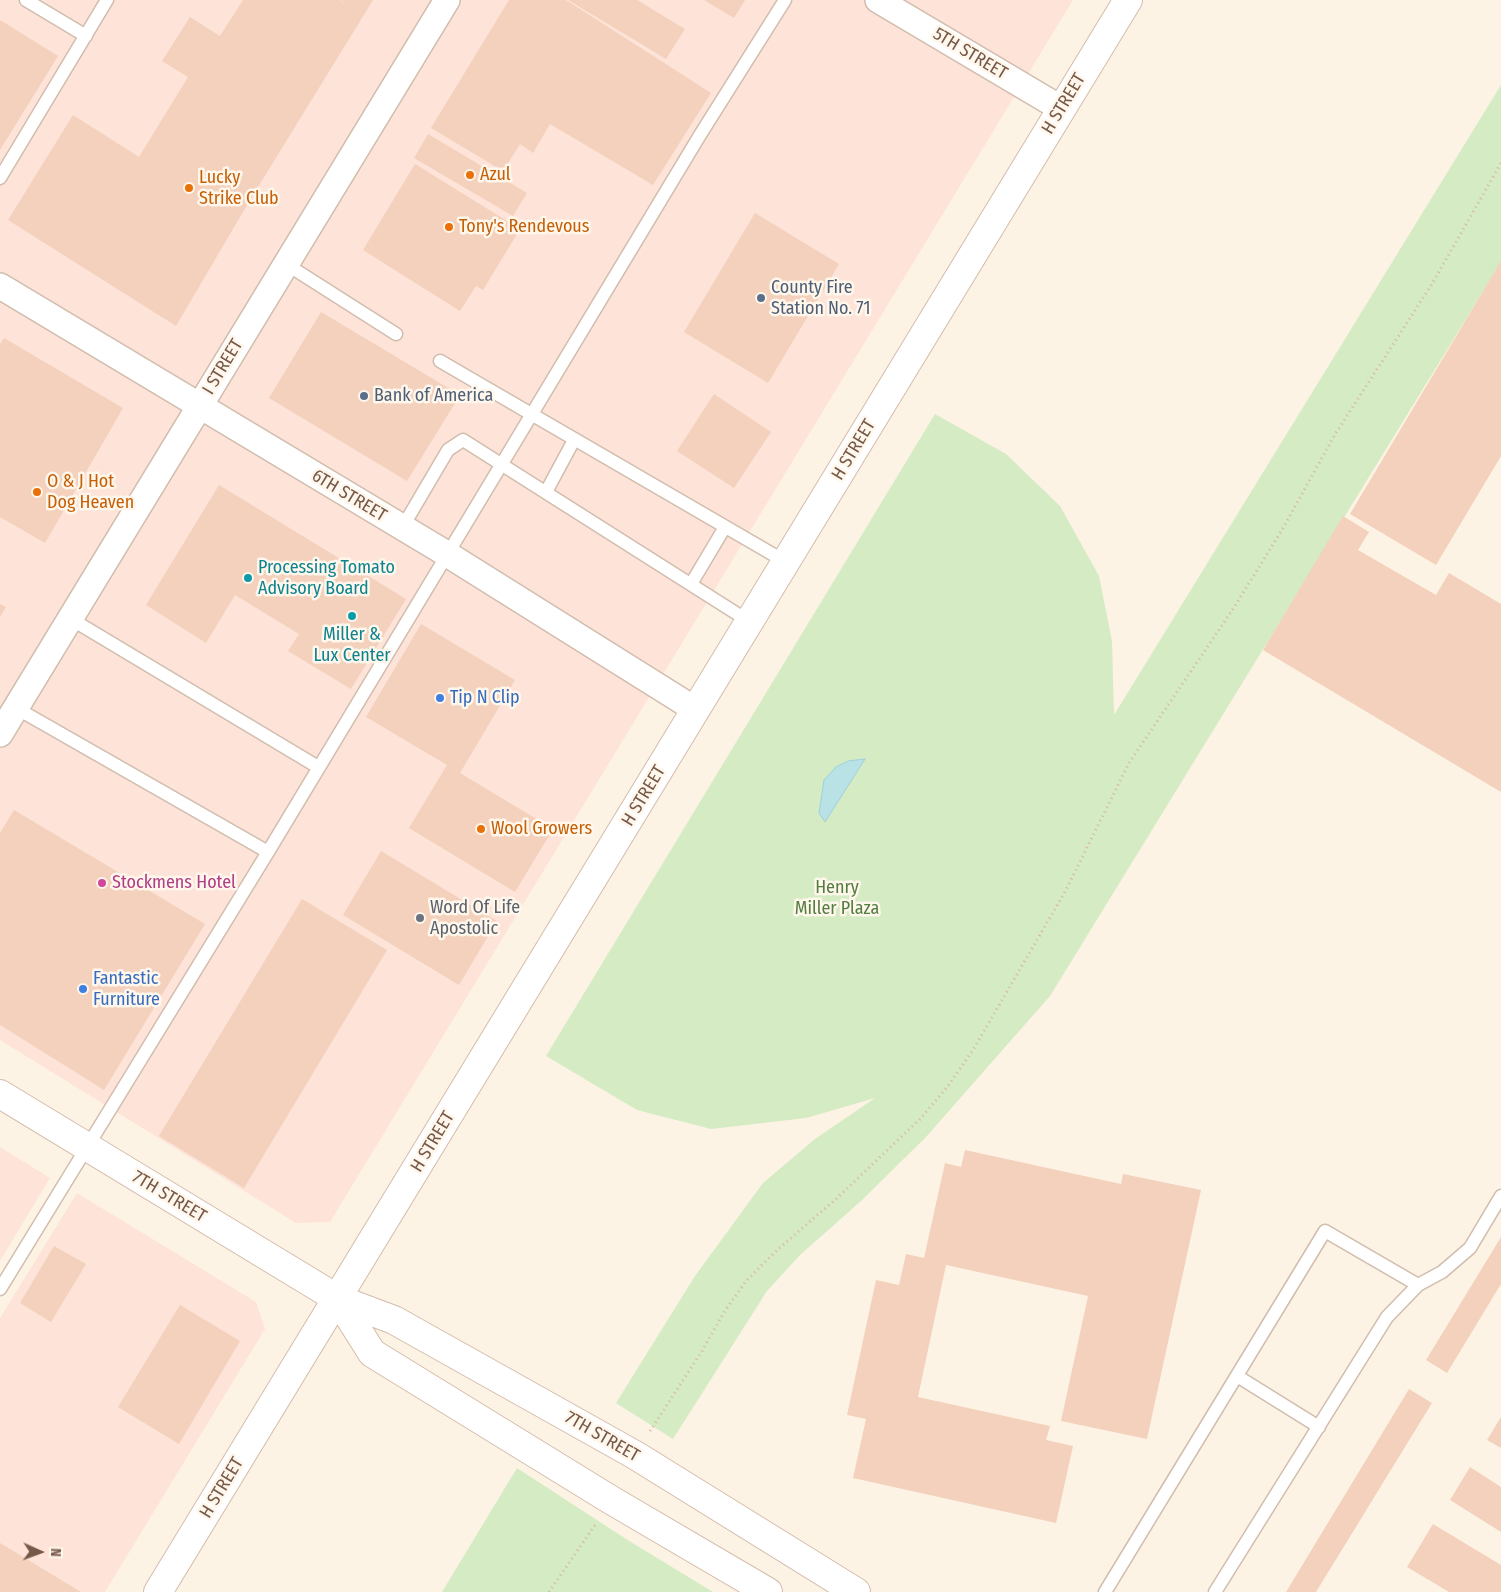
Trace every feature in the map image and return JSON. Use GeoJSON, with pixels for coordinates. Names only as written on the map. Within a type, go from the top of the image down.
{"type":"FeatureCollection","features":[{"type":"Feature","properties":{"kind":"street","name":"I STREET"},"geometry":{"type":"LineString","coordinates":[[0,734],[447,0]]}},
{"type":"Feature","properties":{"kind":"street","name":"5TH STREET"},"geometry":{"type":"LineString","coordinates":[[878,0],[1062,109]]}},
{"type":"Feature","properties":{"kind":"street","name":"H STREET"},"geometry":{"type":"LineString","coordinates":[[158,1592],[1128,0]]}},
{"type":"Feature","properties":{"kind":"street","name":"6TH STREET"},"geometry":{"type":"LineString","coordinates":[[0,286],[447,554],[696,710]]}},
{"type":"Feature","properties":{"kind":"street","name":"7TH STREET"},"geometry":{"type":"LineString","coordinates":[[0,1094],[338,1299],[394,1320],[635,1455],[856,1592]]}},
{"type":"Feature","properties":{"kind":"street","name":"7TH STREET"},"geometry":{"type":"LineString","coordinates":[[338,1299],[372,1353],[611,1500],[768,1592]]}},
{"type":"Feature","properties":{"kind":"lane"},"geometry":{"type":"LineString","coordinates":[[26,0],[86,36]]}},
{"type":"Feature","properties":{"kind":"lane"},"geometry":{"type":"LineString","coordinates":[[0,178],[107,0]]}},
{"type":"Feature","properties":{"kind":"lane"},"geometry":{"type":"LineString","coordinates":[[0,1290],[268,852],[694,144],[785,0]]}},
{"type":"Feature","properties":{"kind":"lane"},"geometry":{"type":"LineString","coordinates":[[286,264],[396,334]]}},
{"type":"Feature","properties":{"kind":"lane"},"geometry":{"type":"LineString","coordinates":[[440,361],[530,416],[786,562]]}},
{"type":"Feature","properties":{"kind":"lane"},"geometry":{"type":"LineString","coordinates":[[402,528],[448,450],[463,440],[750,622]]}},
{"type":"Feature","properties":{"kind":"lane"},"geometry":{"type":"LineString","coordinates":[[546,492],[574,440]]}},
{"type":"Feature","properties":{"kind":"lane"},"geometry":{"type":"LineString","coordinates":[[691,584],[725,527]]}},
{"type":"Feature","properties":{"kind":"lane"},"geometry":{"type":"LineString","coordinates":[[71,619],[318,767]]}},
{"type":"Feature","properties":{"kind":"lane"},"geometry":{"type":"LineString","coordinates":[[16,708],[268,852]]}},
{"type":"Feature","properties":{"kind":"lane"},"geometry":{"type":"LineString","coordinates":[[1215,1592],[1387,1317],[1418,1285],[1442,1272],[1470,1248],[1501,1196]]}},
{"type":"Feature","properties":{"kind":"lane"},"geometry":{"type":"LineString","coordinates":[[1105,1592],[1325,1231],[1418,1285]]}},
{"type":"Feature","properties":{"kind":"lane"},"geometry":{"type":"LineString","coordinates":[[1237,1376],[1319,1426]]}},
{"type":"Feature","properties":{"kind":"path"},"geometry":{"type":"LineString","coordinates":[[635,1455],[726,1309],[748,1280],[776,1250],[836,1199],[920,1119],[948,1086],[973,1050],[1066,890],[1129,763],[1192,671],[1261,564],[1334,436],[1432,284],[1501,163]]}},
{"type":"Feature","properties":{"kind":"path"},"geometry":{"type":"LineString","coordinates":[[549,1592],[611,1500]]}},
{"type":"Feature","properties":{"kind":"shaded area"},"geometry":{"type":"Polygon","coordinates":[[[0,0],[1073,0],[330,1222],[296,1223],[0,1040],[0,0]]]}},
{"type":"Feature","properties":{"kind":"shaded area"},"geometry":{"type":"Polygon","coordinates":[[[0,1147],[50,1178],[0,1261],[0,1147]]]}},
{"type":"Feature","properties":{"kind":"shaded area"},"geometry":{"type":"Polygon","coordinates":[[[77,1193],[256,1302],[265,1329],[105,1592],[0,1592],[0,1318],[77,1193]]]}},
{"type":"Feature","properties":{"kind":"green space","name":"Henry Miller Plaza"},"geometry":{"type":"Polygon","coordinates":[[[1501,85],[1501,262],[1050,996],[926,1137],[861,1201],[800,1255],[767,1291],[673,1439],[616,1403],[695,1276],[763,1183],[815,1139],[875,1098],[806,1118],[711,1129],[637,1110],[546,1056],[935,414],[1006,454],[1060,506],[1099,576],[1112,641],[1114,715],[1501,85]]]}},
{"type":"Feature","properties":{"kind":"green space"},"geometry":{"type":"Polygon","coordinates":[[[517,1468],[626,1539],[713,1592],[442,1592],[517,1468]]]}},
{"type":"Feature","properties":{"kind":"water"},"geometry":{"type":"Polygon","coordinates":[[[865,759],[825,822],[819,813],[824,780],[836,767],[848,761],[865,759]]]}},
{"type":"Feature","properties":{"kind":"building"},"geometry":{"type":"Polygon","coordinates":[[[243,0],[339,0],[349,6],[340,0],[373,0],[250,200],[176,326],[8,220],[73,115],[139,157],[188,77],[162,61],[190,17],[220,36],[243,0]]]}},
{"type":"Feature","properties":{"kind":"building"},"geometry":{"type":"Polygon","coordinates":[[[509,0],[566,0],[711,93],[653,185],[550,124],[533,153],[520,144],[503,171],[431,128],[509,0]]]}},
{"type":"Feature","properties":{"kind":"building"},"geometry":{"type":"Polygon","coordinates":[[[568,0],[637,0],[685,29],[666,59],[568,0]]]}},
{"type":"Feature","properties":{"kind":"building"},"geometry":{"type":"Polygon","coordinates":[[[704,0],[745,0],[734,18],[704,0]]]}},
{"type":"Feature","properties":{"kind":"building"},"geometry":{"type":"Polygon","coordinates":[[[0,20],[58,56],[0,150],[0,20]]]}},
{"type":"Feature","properties":{"kind":"building","name":"Azul"},"geometry":{"type":"Polygon","coordinates":[[[428,134],[527,193],[513,216],[414,158],[428,134]]]}},
{"type":"Feature","properties":{"kind":"building","name":"Tony's Rendevous"},"geometry":{"type":"Polygon","coordinates":[[[415,164],[520,229],[483,290],[476,286],[460,311],[363,250],[415,164]]]}},
{"type":"Feature","properties":{"kind":"building","name":"County Fire Station No. 71"},"geometry":{"type":"Polygon","coordinates":[[[755,213],[839,264],[768,383],[684,332],[755,213]]]}},
{"type":"Feature","properties":{"kind":"building"},"geometry":{"type":"Polygon","coordinates":[[[1501,261],[1501,456],[1436,565],[1350,514],[1501,261]]]}},
{"type":"Feature","properties":{"kind":"building","name":"Bank of America"},"geometry":{"type":"Polygon","coordinates":[[[321,312],[460,395],[407,481],[269,398],[321,312]]]}},
{"type":"Feature","properties":{"kind":"building"},"geometry":{"type":"Polygon","coordinates":[[[4,338],[123,408],[45,543],[0,517],[0,344],[4,338]]]}},
{"type":"Feature","properties":{"kind":"building"},"geometry":{"type":"Polygon","coordinates":[[[714,394],[771,432],[734,488],[677,451],[714,394]]]}},
{"type":"Feature","properties":{"kind":"building","name":"Processing Tomato Advisory Board"},"geometry":{"type":"Polygon","coordinates":[[[219,485],[406,599],[351,689],[288,651],[299,634],[235,595],[206,643],[146,605],[219,485]]]}},
{"type":"Feature","properties":{"kind":"building"},"geometry":{"type":"Polygon","coordinates":[[[1343,516],[1369,532],[1358,550],[1436,595],[1449,573],[1501,604],[1501,792],[1263,650],[1343,516]]]}},
{"type":"Feature","properties":{"kind":"building"},"geometry":{"type":"Polygon","coordinates":[[[0,604],[6,607],[0,617],[0,604]]]}},
{"type":"Feature","properties":{"kind":"building"},"geometry":{"type":"Polygon","coordinates":[[[421,624],[515,680],[460,773],[553,829],[515,892],[409,828],[447,765],[366,717],[421,624]]]}},
{"type":"Feature","properties":{"kind":"building","name":"Fantastic Furniture"},"geometry":{"type":"Polygon","coordinates":[[[14,810],[205,924],[104,1090],[0,1025],[0,833],[14,810]]]}},
{"type":"Feature","properties":{"kind":"building","name":"Word Of Life Apostolic"},"geometry":{"type":"Polygon","coordinates":[[[381,851],[497,921],[459,985],[343,915],[381,851]]]}},
{"type":"Feature","properties":{"kind":"building"},"geometry":{"type":"Polygon","coordinates":[[[302,899],[387,950],[244,1188],[159,1136],[302,899]]]}},
{"type":"Feature","properties":{"kind":"building"},"geometry":{"type":"Polygon","coordinates":[[[965,1150],[1121,1184],[1123,1174],[1201,1190],[1147,1439],[1061,1421],[1088,1296],[946,1265],[918,1397],[1050,1426],[1046,1440],[1073,1446],[1056,1523],[853,1478],[866,1419],[847,1415],[876,1280],[899,1285],[906,1254],[924,1258],[945,1163],[961,1167],[965,1150]]]}},
{"type":"Feature","properties":{"kind":"building"},"geometry":{"type":"Polygon","coordinates":[[[1501,1237],[1501,1284],[1447,1373],[1426,1360],[1501,1237]]]}},
{"type":"Feature","properties":{"kind":"building"},"geometry":{"type":"Polygon","coordinates":[[[54,1246],[86,1264],[51,1322],[20,1303],[54,1246]]]}},
{"type":"Feature","properties":{"kind":"building"},"geometry":{"type":"Polygon","coordinates":[[[180,1305],[240,1341],[179,1444],[118,1407],[180,1305]]]}},
{"type":"Feature","properties":{"kind":"building"},"geometry":{"type":"Polygon","coordinates":[[[1409,1389],[1432,1403],[1316,1592],[1286,1592],[1409,1389]]]}},
{"type":"Feature","properties":{"kind":"building"},"geometry":{"type":"Polygon","coordinates":[[[1501,1417],[1501,1448],[1487,1440],[1501,1417]]]}},
{"type":"Feature","properties":{"kind":"building"},"geometry":{"type":"Polygon","coordinates":[[[1470,1467],[1501,1487],[1501,1532],[1450,1500],[1470,1467]]]}},
{"type":"Feature","properties":{"kind":"building"},"geometry":{"type":"Polygon","coordinates":[[[1433,1524],[1501,1565],[1501,1592],[1449,1592],[1407,1567],[1433,1524]]]}},
{"type":"Feature","properties":{"kind":"building"},"geometry":{"type":"Polygon","coordinates":[[[0,1543],[81,1592],[0,1592],[0,1543]]]}},
{"type":"Feature","properties":{"kind":"place","name":"Azul"},"geometry":{"type":"Point","coordinates":[470,175]}},
{"type":"Feature","properties":{"kind":"place","name":"Lucky Strike Club"},"geometry":{"type":"Point","coordinates":[189,188]}},
{"type":"Feature","properties":{"kind":"place","name":"Tony's Rendevous"},"geometry":{"type":"Point","coordinates":[449,227]}},
{"type":"Feature","properties":{"kind":"place","name":"County Fire Station No. 71"},"geometry":{"type":"Point","coordinates":[761,298]}},
{"type":"Feature","properties":{"kind":"place","name":"Bank of America"},"geometry":{"type":"Point","coordinates":[364,396]}},
{"type":"Feature","properties":{"kind":"place","name":"O & J Hot Dog Heaven"},"geometry":{"type":"Point","coordinates":[37,492]}},
{"type":"Feature","properties":{"kind":"place","name":"Processing Tomato Advisory Board"},"geometry":{"type":"Point","coordinates":[248,578]}},
{"type":"Feature","properties":{"kind":"place","name":"Miller & Lux Center"},"geometry":{"type":"Point","coordinates":[352,616]}},
{"type":"Feature","properties":{"kind":"place","name":"Tip N Clip"},"geometry":{"type":"Point","coordinates":[440,698]}},
{"type":"Feature","properties":{"kind":"place","name":"Wool Growers"},"geometry":{"type":"Point","coordinates":[481,829]}},
{"type":"Feature","properties":{"kind":"place","name":"Stockmens Hotel"},"geometry":{"type":"Point","coordinates":[102,883]}},
{"type":"Feature","properties":{"kind":"place","name":"Word Of Life Apostolic"},"geometry":{"type":"Point","coordinates":[420,918]}},
{"type":"Feature","properties":{"kind":"place","name":"Fantastic Furniture"},"geometry":{"type":"Point","coordinates":[83,989]}}]}
